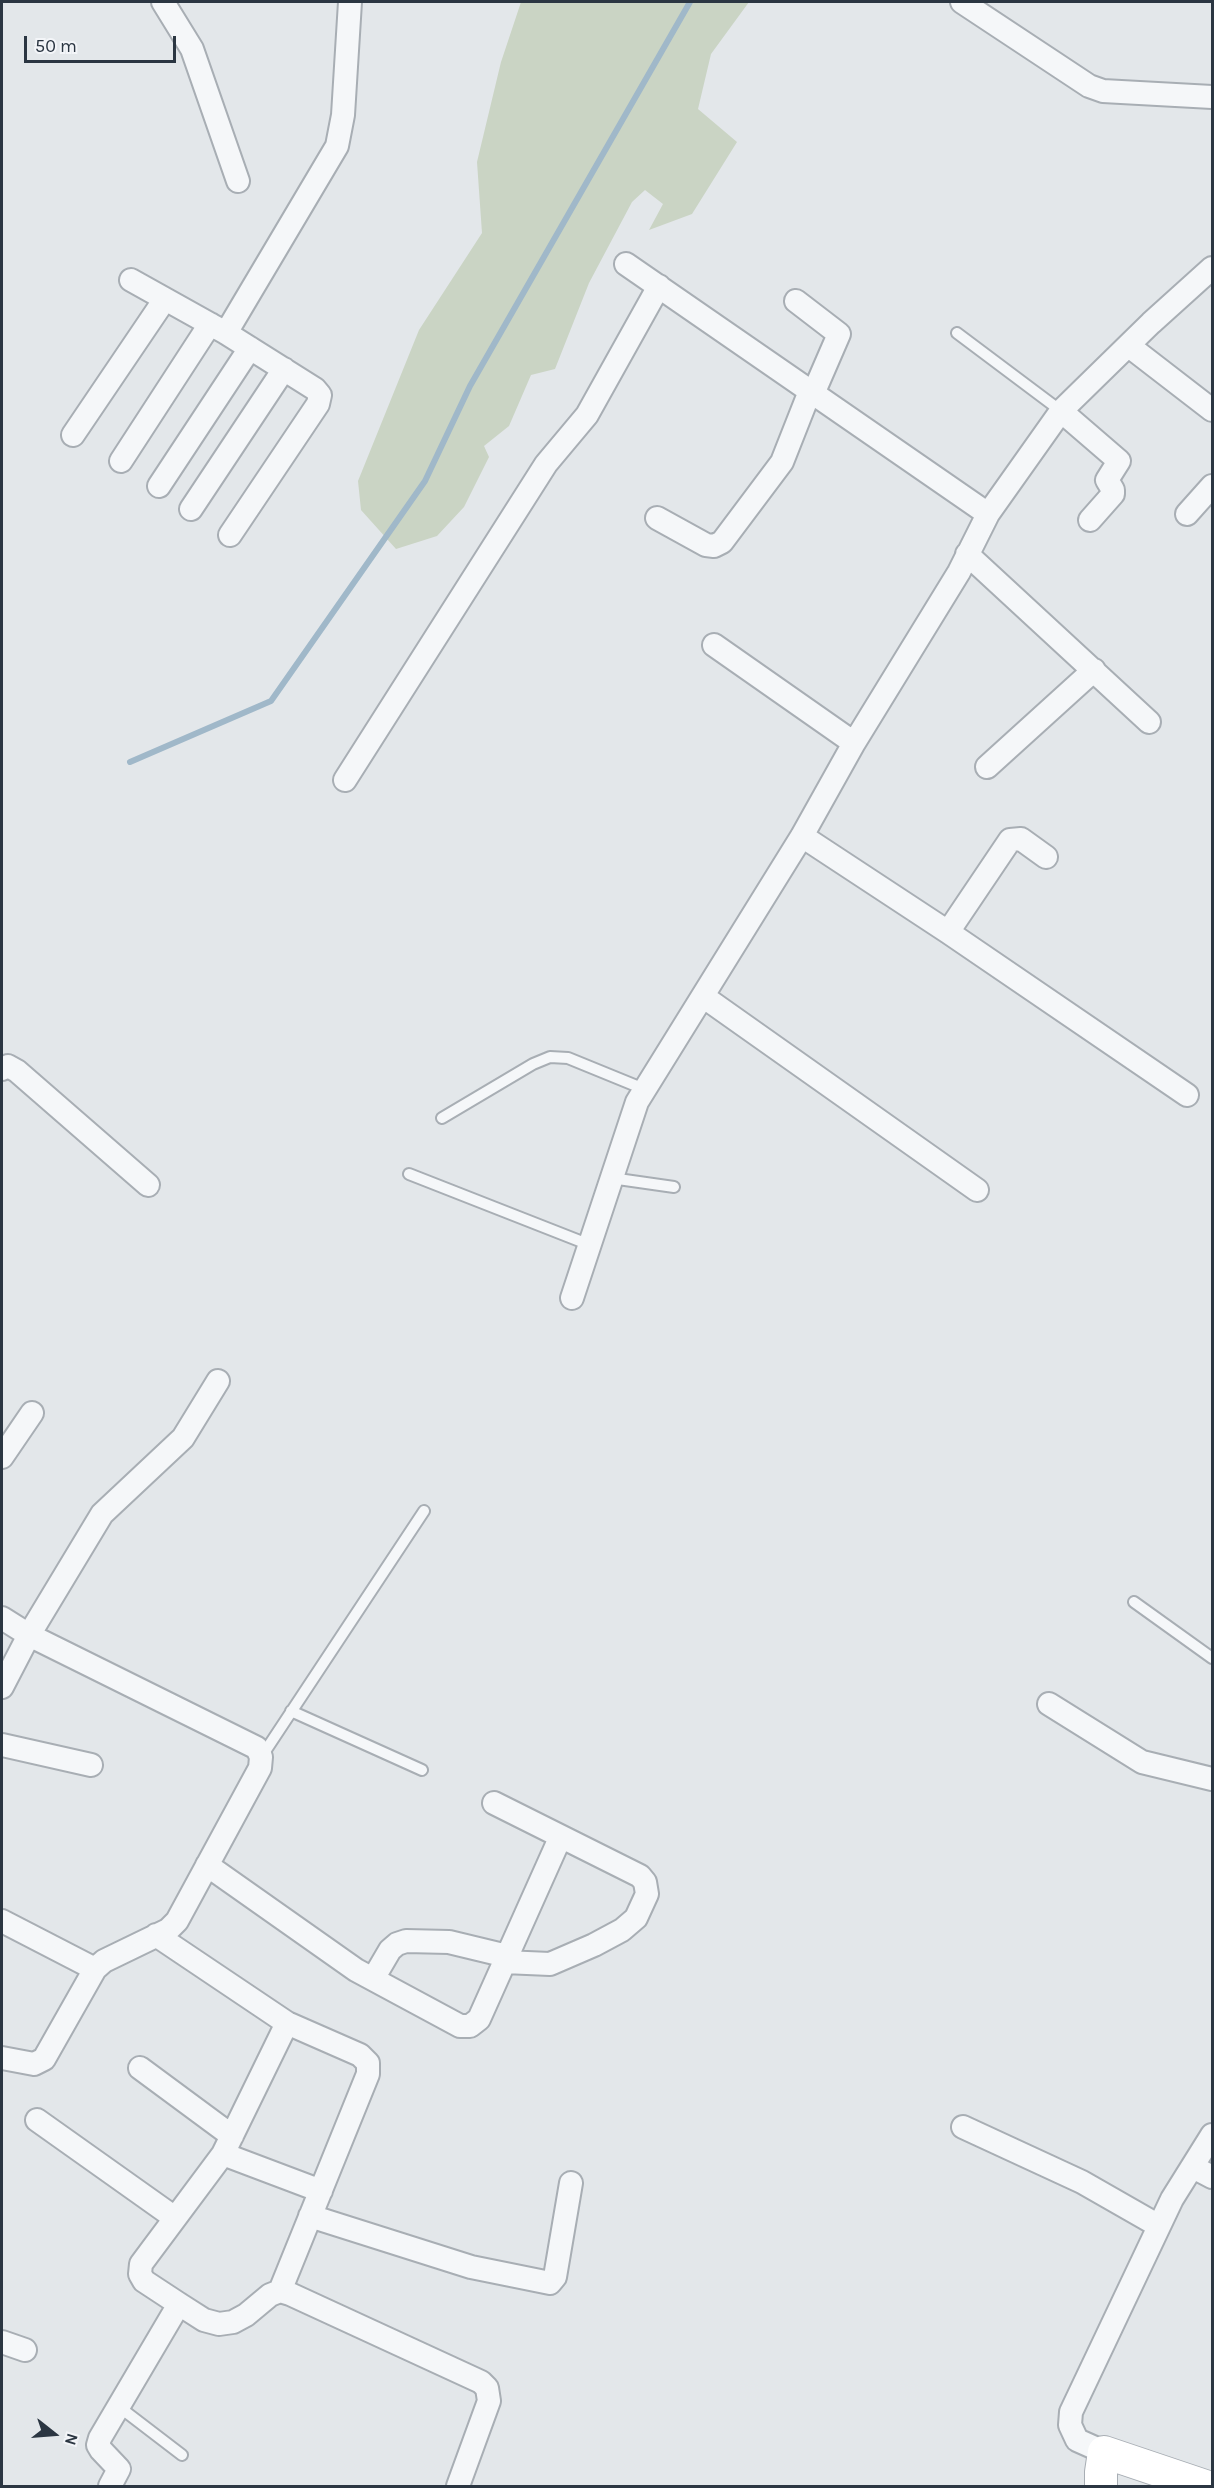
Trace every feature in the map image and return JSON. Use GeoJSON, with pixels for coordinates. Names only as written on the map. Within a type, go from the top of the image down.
{"type":"FeatureCollection","features":[{"type":"Feature","properties":{"kind":"street"},"geometry":{"type":"LineString","coordinates":[[163,2],[192,49],[238,181]]}},
{"type":"Feature","properties":{"kind":"street"},"geometry":{"type":"LineString","coordinates":[[121,461],[218,328],[337,146],[343,115],[350,2]]}},
{"type":"Feature","properties":{"kind":"street"},"geometry":{"type":"LineString","coordinates":[[962,2],[1089,86],[1103,91],[1212,97]]}},
{"type":"Feature","properties":{"kind":"street"},"geometry":{"type":"LineString","coordinates":[[626,264],[988,514]]}},
{"type":"Feature","properties":{"kind":"street"},"geometry":{"type":"LineString","coordinates":[[572,1298],[630,1117],[644,1089],[704,997],[802,836],[854,743],[967,554],[988,514],[1060,411],[1150,323],[1212,268]]}},
{"type":"Feature","properties":{"kind":"street"},"geometry":{"type":"LineString","coordinates":[[131,280],[218,328],[315,389],[320,396],[318,404],[230,535]]}},
{"type":"Feature","properties":{"kind":"street"},"geometry":{"type":"LineString","coordinates":[[345,780],[546,464],[587,415],[659,286]]}},
{"type":"Feature","properties":{"kind":"street"},"geometry":{"type":"LineString","coordinates":[[73,435],[165,299]]}},
{"type":"Feature","properties":{"kind":"street"},"geometry":{"type":"LineString","coordinates":[[657,518],[706,545],[714,546],[722,542],[782,462],[839,334],[796,301]]}},
{"type":"Feature","properties":{"kind":"street"},"geometry":{"type":"LineString","coordinates":[[1129,346],[1212,410]]}},
{"type":"Feature","properties":{"kind":"street"},"geometry":{"type":"LineString","coordinates":[[159,486],[250,348]]}},
{"type":"Feature","properties":{"kind":"street"},"geometry":{"type":"LineString","coordinates":[[191,509],[284,369]]}},
{"type":"Feature","properties":{"kind":"street"},"geometry":{"type":"LineString","coordinates":[[1060,411],[1119,461],[1107,480],[1113,494],[1090,520]]}},
{"type":"Feature","properties":{"kind":"street"},"geometry":{"type":"LineString","coordinates":[[1187,514],[1212,486]]}},
{"type":"Feature","properties":{"kind":"street"},"geometry":{"type":"LineString","coordinates":[[967,554],[1149,722]]}},
{"type":"Feature","properties":{"kind":"street"},"geometry":{"type":"LineString","coordinates":[[714,645],[854,743]]}},
{"type":"Feature","properties":{"kind":"street"},"geometry":{"type":"LineString","coordinates":[[987,767],[1094,670]]}},
{"type":"Feature","properties":{"kind":"street"},"geometry":{"type":"LineString","coordinates":[[802,836],[948,932],[1187,1095]]}},
{"type":"Feature","properties":{"kind":"street"},"geometry":{"type":"LineString","coordinates":[[948,932],[1010,840],[1021,839],[1046,857]]}},
{"type":"Feature","properties":{"kind":"street"},"geometry":{"type":"LineString","coordinates":[[704,997],[977,1190]]}},
{"type":"Feature","properties":{"kind":"street"},"geometry":{"type":"LineString","coordinates":[[2,1069],[8,1066],[17,1071],[148,1185]]}},
{"type":"Feature","properties":{"kind":"street"},"geometry":{"type":"LineString","coordinates":[[2,1687],[29,1635],[102,1514],[183,1438],[218,1381]]}},
{"type":"Feature","properties":{"kind":"street"},"geometry":{"type":"LineString","coordinates":[[2,1457],[32,1413]]}},
{"type":"Feature","properties":{"kind":"street"},"geometry":{"type":"LineString","coordinates":[[2,1618],[29,1635],[256,1749],[261,1757],[260,1768],[177,1921],[168,1930],[104,1961],[94,1969],[44,2059],[34,2064],[2,2058]]}},
{"type":"Feature","properties":{"kind":"street"},"geometry":{"type":"LineString","coordinates":[[1049,1704],[1142,1762],[1212,1779]]}},
{"type":"Feature","properties":{"kind":"street"},"geometry":{"type":"LineString","coordinates":[[2,1745],[91,1765]]}},
{"type":"Feature","properties":{"kind":"street"},"geometry":{"type":"LineString","coordinates":[[373,1978],[390,1950],[406,1941],[449,1942],[506,1959],[550,1964],[622,1930],[636,1917],[647,1894],[645,1882],[640,1876],[494,1803]]}},
{"type":"Feature","properties":{"kind":"street"},"geometry":{"type":"LineString","coordinates":[[207,1865],[356,1970],[460,2026],[470,2026],[479,2019],[560,1838]]}},
{"type":"Feature","properties":{"kind":"street"},"geometry":{"type":"LineString","coordinates":[[2,1921],[94,1969]]}},
{"type":"Feature","properties":{"kind":"street"},"geometry":{"type":"LineString","coordinates":[[156,1935],[287,2023],[360,2055],[368,2062],[368,2074],[280,2291]]}},
{"type":"Feature","properties":{"kind":"street"},"geometry":{"type":"LineString","coordinates":[[287,2023],[227,2145],[141,2264],[140,2274],[144,2281],[178,2304],[204,2320],[219,2324],[233,2322],[246,2315],[270,2295],[280,2291],[481,2382],[488,2388],[489,2401],[458,2487]]}},
{"type":"Feature","properties":{"kind":"street"},"geometry":{"type":"LineString","coordinates":[[140,2068],[227,2145],[321,2190]]}},
{"type":"Feature","properties":{"kind":"street"},"geometry":{"type":"LineString","coordinates":[[37,2120],[175,2218]]}},
{"type":"Feature","properties":{"kind":"street"},"geometry":{"type":"LineString","coordinates":[[963,2127],[1082,2182],[1160,2226]]}},
{"type":"Feature","properties":{"kind":"street"},"geometry":{"type":"LineString","coordinates":[[1205,2487],[1104,2452],[1077,2440],[1070,2426],[1071,2412],[1172,2199],[1203,2172],[1212,2135]]}},
{"type":"Feature","properties":{"kind":"street"},"geometry":{"type":"LineString","coordinates":[[310,2216],[471,2267],[550,2283],[555,2277],[572,2182]]}},
{"type":"Feature","properties":{"kind":"street"},"geometry":{"type":"LineString","coordinates":[[110,2487],[119,2469],[98,2445],[100,2438],[178,2304]]}},
{"type":"Feature","properties":{"kind":"street"},"geometry":{"type":"LineString","coordinates":[[2,2342],[25,2350]]}},
{"type":"Feature","properties":{"kind":"street"},"geometry":{"type":"LineString","coordinates":[[1101,2487],[1104,2452]]}},
{"type":"Feature","properties":{"kind":"lane"},"geometry":{"type":"LineString","coordinates":[[957,333],[1060,411]]}},
{"type":"Feature","properties":{"kind":"lane"},"geometry":{"type":"LineString","coordinates":[[442,1118],[533,1064],[550,1057],[568,1058],[644,1089]]}},
{"type":"Feature","properties":{"kind":"lane"},"geometry":{"type":"LineString","coordinates":[[409,1174],[590,1245]]}},
{"type":"Feature","properties":{"kind":"lane"},"geometry":{"type":"LineString","coordinates":[[611,1178],[674,1187]]}},
{"type":"Feature","properties":{"kind":"lane"},"geometry":{"type":"LineString","coordinates":[[261,1757],[424,1511]]}},
{"type":"Feature","properties":{"kind":"lane"},"geometry":{"type":"LineString","coordinates":[[1134,1602],[1212,1658]]}},
{"type":"Feature","properties":{"kind":"lane"},"geometry":{"type":"LineString","coordinates":[[291,1711],[422,1770]]}},
{"type":"Feature","properties":{"kind":"lane"},"geometry":{"type":"LineString","coordinates":[[118,2406],[182,2455]]}},
{"type":"Feature","properties":{"kind":"green space"},"geometry":{"type":"Polygon","coordinates":[[[521,2],[749,2],[711,54],[698,109],[737,142],[692,214],[649,230],[663,204],[645,190],[632,202],[589,283],[555,369],[531,375],[509,426],[484,446],[489,457],[464,507],[437,536],[396,549],[361,510],[358,481],[419,330],[482,233],[477,162],[501,62],[521,2]]]}},
{"type":"Feature","properties":{"kind":"waterway"},"geometry":{"type":"LineString","coordinates":[[130,762],[271,701],[425,481],[470,386],[690,2]]}}]}
